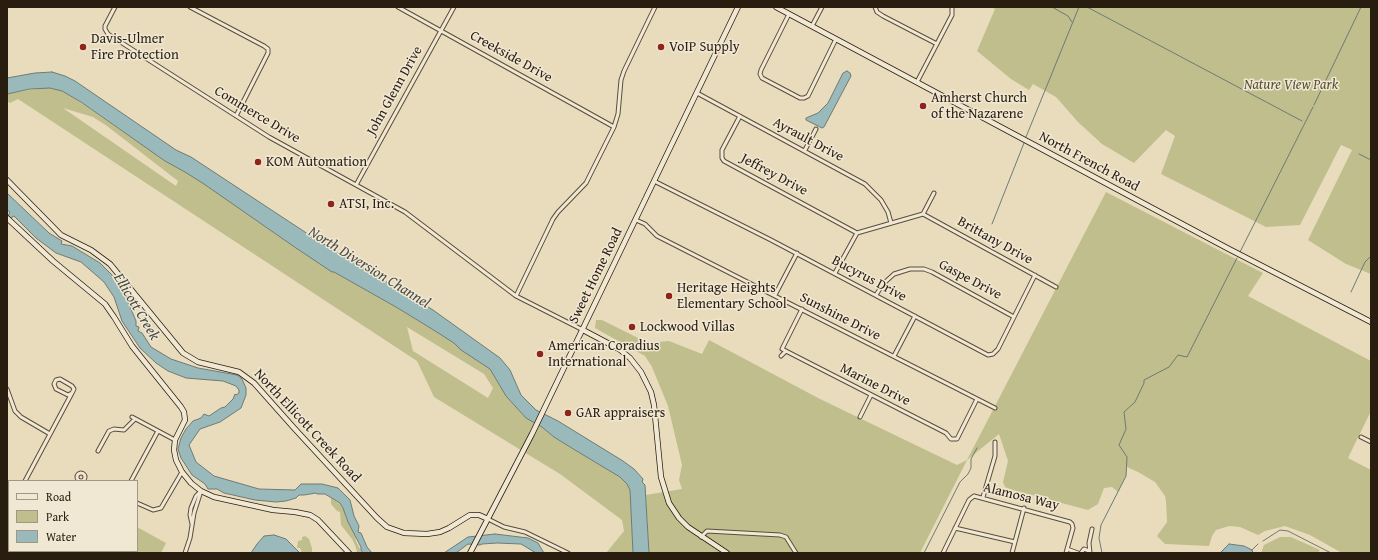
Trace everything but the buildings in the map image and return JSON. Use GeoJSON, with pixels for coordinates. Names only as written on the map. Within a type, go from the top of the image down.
{"type":"FeatureCollection","features":[{"type":"Feature","properties":{"kind":"street","name":"Commerce Drive"},"geometry":{"type":"LineString","coordinates":[[115,7],[105,26],[108,34],[269,137],[405,212],[516,296],[583,330]]}},
{"type":"Feature","properties":{"kind":"street"},"geometry":{"type":"LineString","coordinates":[[190,7],[268,49],[268,53],[236,116]]}},
{"type":"Feature","properties":{"kind":"street","name":"Creekside Drive"},"geometry":{"type":"LineString","coordinates":[[398,7],[614,127]]}},
{"type":"Feature","properties":{"kind":"street","name":"John Glenn Drive"},"geometry":{"type":"LineString","coordinates":[[356,185],[454,7]]}},
{"type":"Feature","properties":{"kind":"street"},"geometry":{"type":"LineString","coordinates":[[516,296],[558,212],[586,183],[614,127],[618,114],[624,72],[655,7]]}},
{"type":"Feature","properties":{"kind":"street","name":"Sweet Home Road"},"geometry":{"type":"LineString","coordinates":[[470,553],[532,434],[738,7]]}},
{"type":"Feature","properties":{"kind":"street","name":"North French Road"},"geometry":{"type":"LineString","coordinates":[[776,7],[1227,248],[1371,322]]}},
{"type":"Feature","properties":{"kind":"street"},"geometry":{"type":"LineString","coordinates":[[812,26],[822,7]]}},
{"type":"Feature","properties":{"kind":"street"},"geometry":{"type":"LineString","coordinates":[[874,7],[877,12],[883,16],[937,44]]}},
{"type":"Feature","properties":{"kind":"street"},"geometry":{"type":"LineString","coordinates":[[917,82],[952,15],[952,7]]}},
{"type":"Feature","properties":{"kind":"street"},"geometry":{"type":"LineString","coordinates":[[789,14],[761,70],[760,74],[762,78],[802,98],[808,96],[836,39]]}},
{"type":"Feature","properties":{"kind":"street","name":"Ayrault Drive"},"geometry":{"type":"LineString","coordinates":[[697,93],[805,150],[871,188],[884,205],[891,223]]}},
{"type":"Feature","properties":{"kind":"street","name":"Jeffrey Drive"},"geometry":{"type":"LineString","coordinates":[[740,116],[722,150],[722,158],[724,161],[857,233]]}},
{"type":"Feature","properties":{"kind":"street"},"geometry":{"type":"LineString","coordinates":[[805,150],[816,129]]}},
{"type":"Feature","properties":{"kind":"street","name":"North Ellicott Creek Road"},"geometry":{"type":"LineString","coordinates":[[7,180],[61,234],[91,250],[110,264],[183,353],[198,362],[239,372],[254,382],[294,428],[387,527],[404,533],[427,534],[440,532],[470,515],[479,516],[504,527],[525,532],[568,553]]}},
{"type":"Feature","properties":{"kind":"street","name":"Bucyrus Drive"},"geometry":{"type":"LineString","coordinates":[[654,181],[797,253],[989,355],[998,350],[1035,275]]}},
{"type":"Feature","properties":{"kind":"street"},"geometry":{"type":"LineString","coordinates":[[835,273],[857,233],[923,214],[934,193]]}},
{"type":"Feature","properties":{"kind":"street","name":"Brittany Drive"},"geometry":{"type":"LineString","coordinates":[[923,214],[1056,287]]}},
{"type":"Feature","properties":{"kind":"street"},"geometry":{"type":"LineString","coordinates":[[7,218],[53,261],[99,298],[110,310],[131,344],[184,412],[185,420],[175,440],[174,454],[182,472],[191,482],[201,491],[214,497],[273,510],[310,515],[318,520],[349,553]]}},
{"type":"Feature","properties":{"kind":"street","name":"Sunshine Drive"},"geometry":{"type":"LineString","coordinates":[[636,220],[645,224],[657,236],[995,408]]}},
{"type":"Feature","properties":{"kind":"street"},"geometry":{"type":"LineString","coordinates":[[775,295],[797,253]]}},
{"type":"Feature","properties":{"kind":"street","name":"Gaspe Drive"},"geometry":{"type":"LineString","coordinates":[[876,295],[883,284],[894,274],[910,269],[924,269],[1014,316]]}},
{"type":"Feature","properties":{"kind":"street"},"geometry":{"type":"LineString","coordinates":[[781,356],[786,351],[782,349],[802,309]]}},
{"type":"Feature","properties":{"kind":"street"},"geometry":{"type":"LineString","coordinates":[[894,356],[915,316]]}},
{"type":"Feature","properties":{"kind":"street"},"geometry":{"type":"LineString","coordinates":[[583,330],[612,344],[625,354],[634,362],[646,380],[654,405],[661,477],[665,494],[679,518],[688,527],[727,553]]}},
{"type":"Feature","properties":{"kind":"street","name":"Marine Drive"},"geometry":{"type":"LineString","coordinates":[[786,351],[946,433],[951,439],[957,439],[977,399]]}},
{"type":"Feature","properties":{"kind":"street"},"geometry":{"type":"LineString","coordinates":[[26,480],[72,393],[74,389],[72,386],[60,379],[55,382],[54,385],[56,389],[68,395],[72,393]]}},
{"type":"Feature","properties":{"kind":"street"},"geometry":{"type":"LineString","coordinates":[[7,389],[15,411],[21,417],[50,434]]}},
{"type":"Feature","properties":{"kind":"street"},"geometry":{"type":"LineString","coordinates":[[860,417],[871,395]]}},
{"type":"Feature","properties":{"kind":"street"},"geometry":{"type":"LineString","coordinates":[[98,451],[109,431],[114,429],[124,430],[134,418],[175,440]]}},
{"type":"Feature","properties":{"kind":"street"},"geometry":{"type":"LineString","coordinates":[[132,480],[158,431]]}},
{"type":"Feature","properties":{"kind":"street"},"geometry":{"type":"LineString","coordinates":[[1361,437],[1371,442]]}},
{"type":"Feature","properties":{"kind":"street"},"geometry":{"type":"LineString","coordinates":[[984,497],[995,456],[995,442]]}},
{"type":"Feature","properties":{"kind":"street"},"geometry":{"type":"LineString","coordinates":[[138,503],[152,510],[161,508],[182,472]]}},
{"type":"Feature","properties":{"kind":"street"},"geometry":{"type":"LineString","coordinates":[[185,553],[201,491]]}},
{"type":"Feature","properties":{"kind":"street","name":"Alamosa Way"},"geometry":{"type":"LineString","coordinates":[[943,553],[954,528],[971,497],[974,496],[984,497],[1070,522],[1073,528],[1066,551]]}},
{"type":"Feature","properties":{"kind":"street"},"geometry":{"type":"LineString","coordinates":[[1012,553],[1024,508]]}},
{"type":"Feature","properties":{"kind":"street"},"geometry":{"type":"LineString","coordinates":[[954,528],[1015,542]]}},
{"type":"Feature","properties":{"kind":"street"},"geometry":{"type":"LineString","coordinates":[[1066,551],[1090,552],[1089,543],[1092,529]]}},
{"type":"Feature","properties":{"kind":"street"},"geometry":{"type":"LineString","coordinates":[[701,537],[707,531],[780,535],[786,537],[796,553]]}},
{"type":"Feature","properties":{"kind":"street"},"geometry":{"type":"LineString","coordinates":[[1081,551],[1089,543]]}},
{"type":"Feature","properties":{"kind":"green space","name":"Nature View Park"},"geometry":{"type":"Polygon","coordinates":[[[991,7],[1371,7],[1371,274],[1346,264],[1308,240],[1352,150],[1341,145],[1300,225],[1266,227],[1161,174],[1175,136],[1166,130],[1134,163],[1102,144],[1078,122],[1056,97],[1033,84],[1029,90],[1011,79],[977,51],[995,9],[991,7]]]}},
{"type":"Feature","properties":{"kind":"green space"},"geometry":{"type":"Polygon","coordinates":[[[41,88],[50,88],[62,91],[165,161],[204,184],[296,248],[332,271],[432,329],[490,369],[506,396],[526,418],[542,427],[554,437],[620,477],[627,484],[630,490],[633,553],[606,553],[624,531],[622,520],[560,474],[434,397],[417,361],[18,99],[10,103],[7,101],[7,94],[41,88]],[[63,108],[176,186],[178,181],[107,126],[93,117],[63,108]],[[407,327],[413,351],[488,398],[493,388],[484,374],[407,327]]]}},
{"type":"Feature","properties":{"kind":"green space"},"geometry":{"type":"Polygon","coordinates":[[[1106,192],[1263,273],[1248,296],[1371,361],[1371,411],[1348,458],[1371,470],[1371,553],[1342,553],[1310,535],[1285,526],[1265,531],[1258,535],[1240,527],[1229,526],[1216,530],[1212,536],[1209,546],[1165,544],[1157,536],[1167,522],[1165,496],[1155,482],[1127,467],[1126,476],[1118,492],[1112,487],[1104,488],[1098,504],[1088,510],[1005,487],[1003,482],[1008,461],[999,434],[967,460],[1106,192]]]}},
{"type":"Feature","properties":{"kind":"green space"},"geometry":{"type":"Polygon","coordinates":[[[596,320],[602,320],[648,343],[669,341],[702,354],[709,340],[820,399],[957,465],[967,460],[920,553],[649,553],[646,495],[682,489],[679,480],[682,465],[668,406],[652,367],[645,356],[595,328],[596,320]]]}},
{"type":"Feature","properties":{"kind":"green space"},"geometry":{"type":"Polygon","coordinates":[[[331,498],[343,508],[362,553],[355,553],[357,551],[355,545],[341,525],[340,512],[337,511],[331,504],[331,498]]]}},
{"type":"Feature","properties":{"kind":"green space"},"geometry":{"type":"Polygon","coordinates":[[[138,528],[166,543],[161,553],[103,553],[138,552],[138,528]]]}},
{"type":"Feature","properties":{"kind":"green space"},"geometry":{"type":"Polygon","coordinates":[[[305,536],[309,539],[312,553],[302,553],[300,548],[297,548],[298,541],[302,540],[302,537],[305,536]]]}},
{"type":"Feature","properties":{"kind":"green space"},"geometry":{"type":"Polygon","coordinates":[[[1280,537],[1291,537],[1320,550],[1318,553],[1261,553],[1264,545],[1280,537]]]}},
{"type":"Feature","properties":{"kind":"water"},"geometry":{"type":"Polygon","coordinates":[[[847,71],[851,76],[824,127],[822,128],[806,120],[806,118],[818,113],[828,103],[843,73],[847,71]]]}},
{"type":"Feature","properties":{"kind":"water"},"geometry":{"type":"Polygon","coordinates":[[[52,72],[75,81],[176,150],[191,157],[314,238],[433,310],[500,358],[510,370],[521,395],[536,410],[558,421],[623,461],[634,469],[643,479],[642,482],[645,485],[649,553],[633,553],[630,490],[627,484],[620,477],[554,437],[542,427],[526,418],[506,396],[490,369],[461,350],[454,343],[396,307],[332,272],[204,184],[165,161],[81,102],[62,91],[50,88],[30,89],[7,94],[7,78],[35,73],[52,72]]]}},
{"type":"Feature","properties":{"kind":"water","name":"Ellicott Creek"},"geometry":{"type":"Polygon","coordinates":[[[7,193],[49,233],[62,241],[61,244],[72,246],[100,263],[113,276],[123,290],[136,321],[136,326],[139,327],[138,331],[142,333],[151,347],[171,359],[198,368],[237,375],[242,379],[246,388],[246,395],[241,408],[220,422],[200,429],[189,445],[196,462],[214,476],[259,489],[295,490],[301,484],[322,484],[338,488],[350,500],[354,516],[359,526],[358,532],[361,533],[367,547],[372,553],[363,553],[340,503],[325,494],[316,493],[299,495],[296,498],[276,502],[255,500],[224,493],[217,489],[208,489],[205,484],[192,475],[181,458],[178,449],[181,438],[193,421],[201,418],[204,414],[209,416],[225,407],[233,399],[235,394],[236,395],[239,393],[239,390],[236,386],[223,381],[186,378],[168,371],[156,363],[140,348],[122,321],[114,297],[104,282],[81,262],[56,253],[36,238],[14,216],[11,218],[8,216],[10,212],[7,210],[7,193]]]}},
{"type":"Feature","properties":{"kind":"water"},"geometry":{"type":"Polygon","coordinates":[[[495,534],[528,538],[538,543],[544,553],[536,553],[521,544],[497,543],[480,545],[468,544],[456,553],[444,553],[468,537],[495,534]]]}},
{"type":"Feature","properties":{"kind":"water"},"geometry":{"type":"Polygon","coordinates":[[[274,535],[286,539],[300,553],[251,553],[264,536],[274,535]]]}},
{"type":"Feature","properties":{"kind":"water"},"geometry":{"type":"Polygon","coordinates":[[[1229,544],[1244,546],[1252,550],[1253,553],[1220,553],[1229,544]]]}},
{"type":"Feature","properties":{"kind":"waterway"},"geometry":{"type":"LineString","coordinates":[[1052,7],[1068,16],[1072,22]]}},
{"type":"Feature","properties":{"kind":"waterway"},"geometry":{"type":"LineString","coordinates":[[1026,137],[1079,7]]}},
{"type":"Feature","properties":{"kind":"waterway"},"geometry":{"type":"LineString","coordinates":[[1087,7],[1302,121]]}},
{"type":"Feature","properties":{"kind":"waterway"},"geometry":{"type":"LineString","coordinates":[[1314,105],[1361,7]]}},
{"type":"Feature","properties":{"kind":"waterway"},"geometry":{"type":"LineString","coordinates":[[1240,252],[1313,107]]}},
{"type":"Feature","properties":{"kind":"waterway"},"geometry":{"type":"LineString","coordinates":[[992,224],[1024,143]]}},
{"type":"Feature","properties":{"kind":"waterway"},"geometry":{"type":"LineString","coordinates":[[1359,154],[1371,160]]}},
{"type":"Feature","properties":{"kind":"waterway"},"geometry":{"type":"LineString","coordinates":[[1351,292],[1365,262],[1371,256]]}},
{"type":"Feature","properties":{"kind":"waterway"},"geometry":{"type":"LineString","coordinates":[[1102,553],[1099,538],[1101,525],[1126,476],[1127,457],[1119,445],[1126,429],[1124,412],[1135,402],[1144,380],[1169,367],[1178,355],[1187,357],[1237,258]]}},
{"type":"Feature","properties":{"kind":"waterway"},"geometry":{"type":"LineString","coordinates":[[924,553],[960,482],[968,474],[971,468],[971,459],[977,448]]}},
{"type":"Feature","properties":{"kind":"waterway"},"geometry":{"type":"LineString","coordinates":[[1263,541],[1280,530],[1288,531],[1331,553]]}},
{"type":"Feature","properties":{"kind":"waterway"},"geometry":{"type":"LineString","coordinates":[[1252,550],[1258,544]]}},
{"type":"Feature","properties":{"kind":"place","name":"Davis-Ulmer Fire Protection"},"geometry":{"type":"Point","coordinates":[83,47]}},
{"type":"Feature","properties":{"kind":"place","name":"VoIP Supply"},"geometry":{"type":"Point","coordinates":[661,47]}},
{"type":"Feature","properties":{"kind":"place","name":"Amherst Church of the Nazarene"},"geometry":{"type":"Point","coordinates":[923,106]}},
{"type":"Feature","properties":{"kind":"place","name":"KOM Automation"},"geometry":{"type":"Point","coordinates":[258,162]}},
{"type":"Feature","properties":{"kind":"place","name":"ATSI, Inc."},"geometry":{"type":"Point","coordinates":[331,204]}},
{"type":"Feature","properties":{"kind":"place","name":"Heritage Heights Elementary School"},"geometry":{"type":"Point","coordinates":[669,296]}},
{"type":"Feature","properties":{"kind":"place","name":"Lockwood Villas"},"geometry":{"type":"Point","coordinates":[632,327]}},
{"type":"Feature","properties":{"kind":"place","name":"American Coradius International"},"geometry":{"type":"Point","coordinates":[540,354]}},
{"type":"Feature","properties":{"kind":"place","name":"GAR appraisers"},"geometry":{"type":"Point","coordinates":[568,413]}},
{"type":"Feature","properties":{"kind":"water label","name":"North Diversion Channel"},"geometry":{"type":"Point","coordinates":[369,268]}}]}
